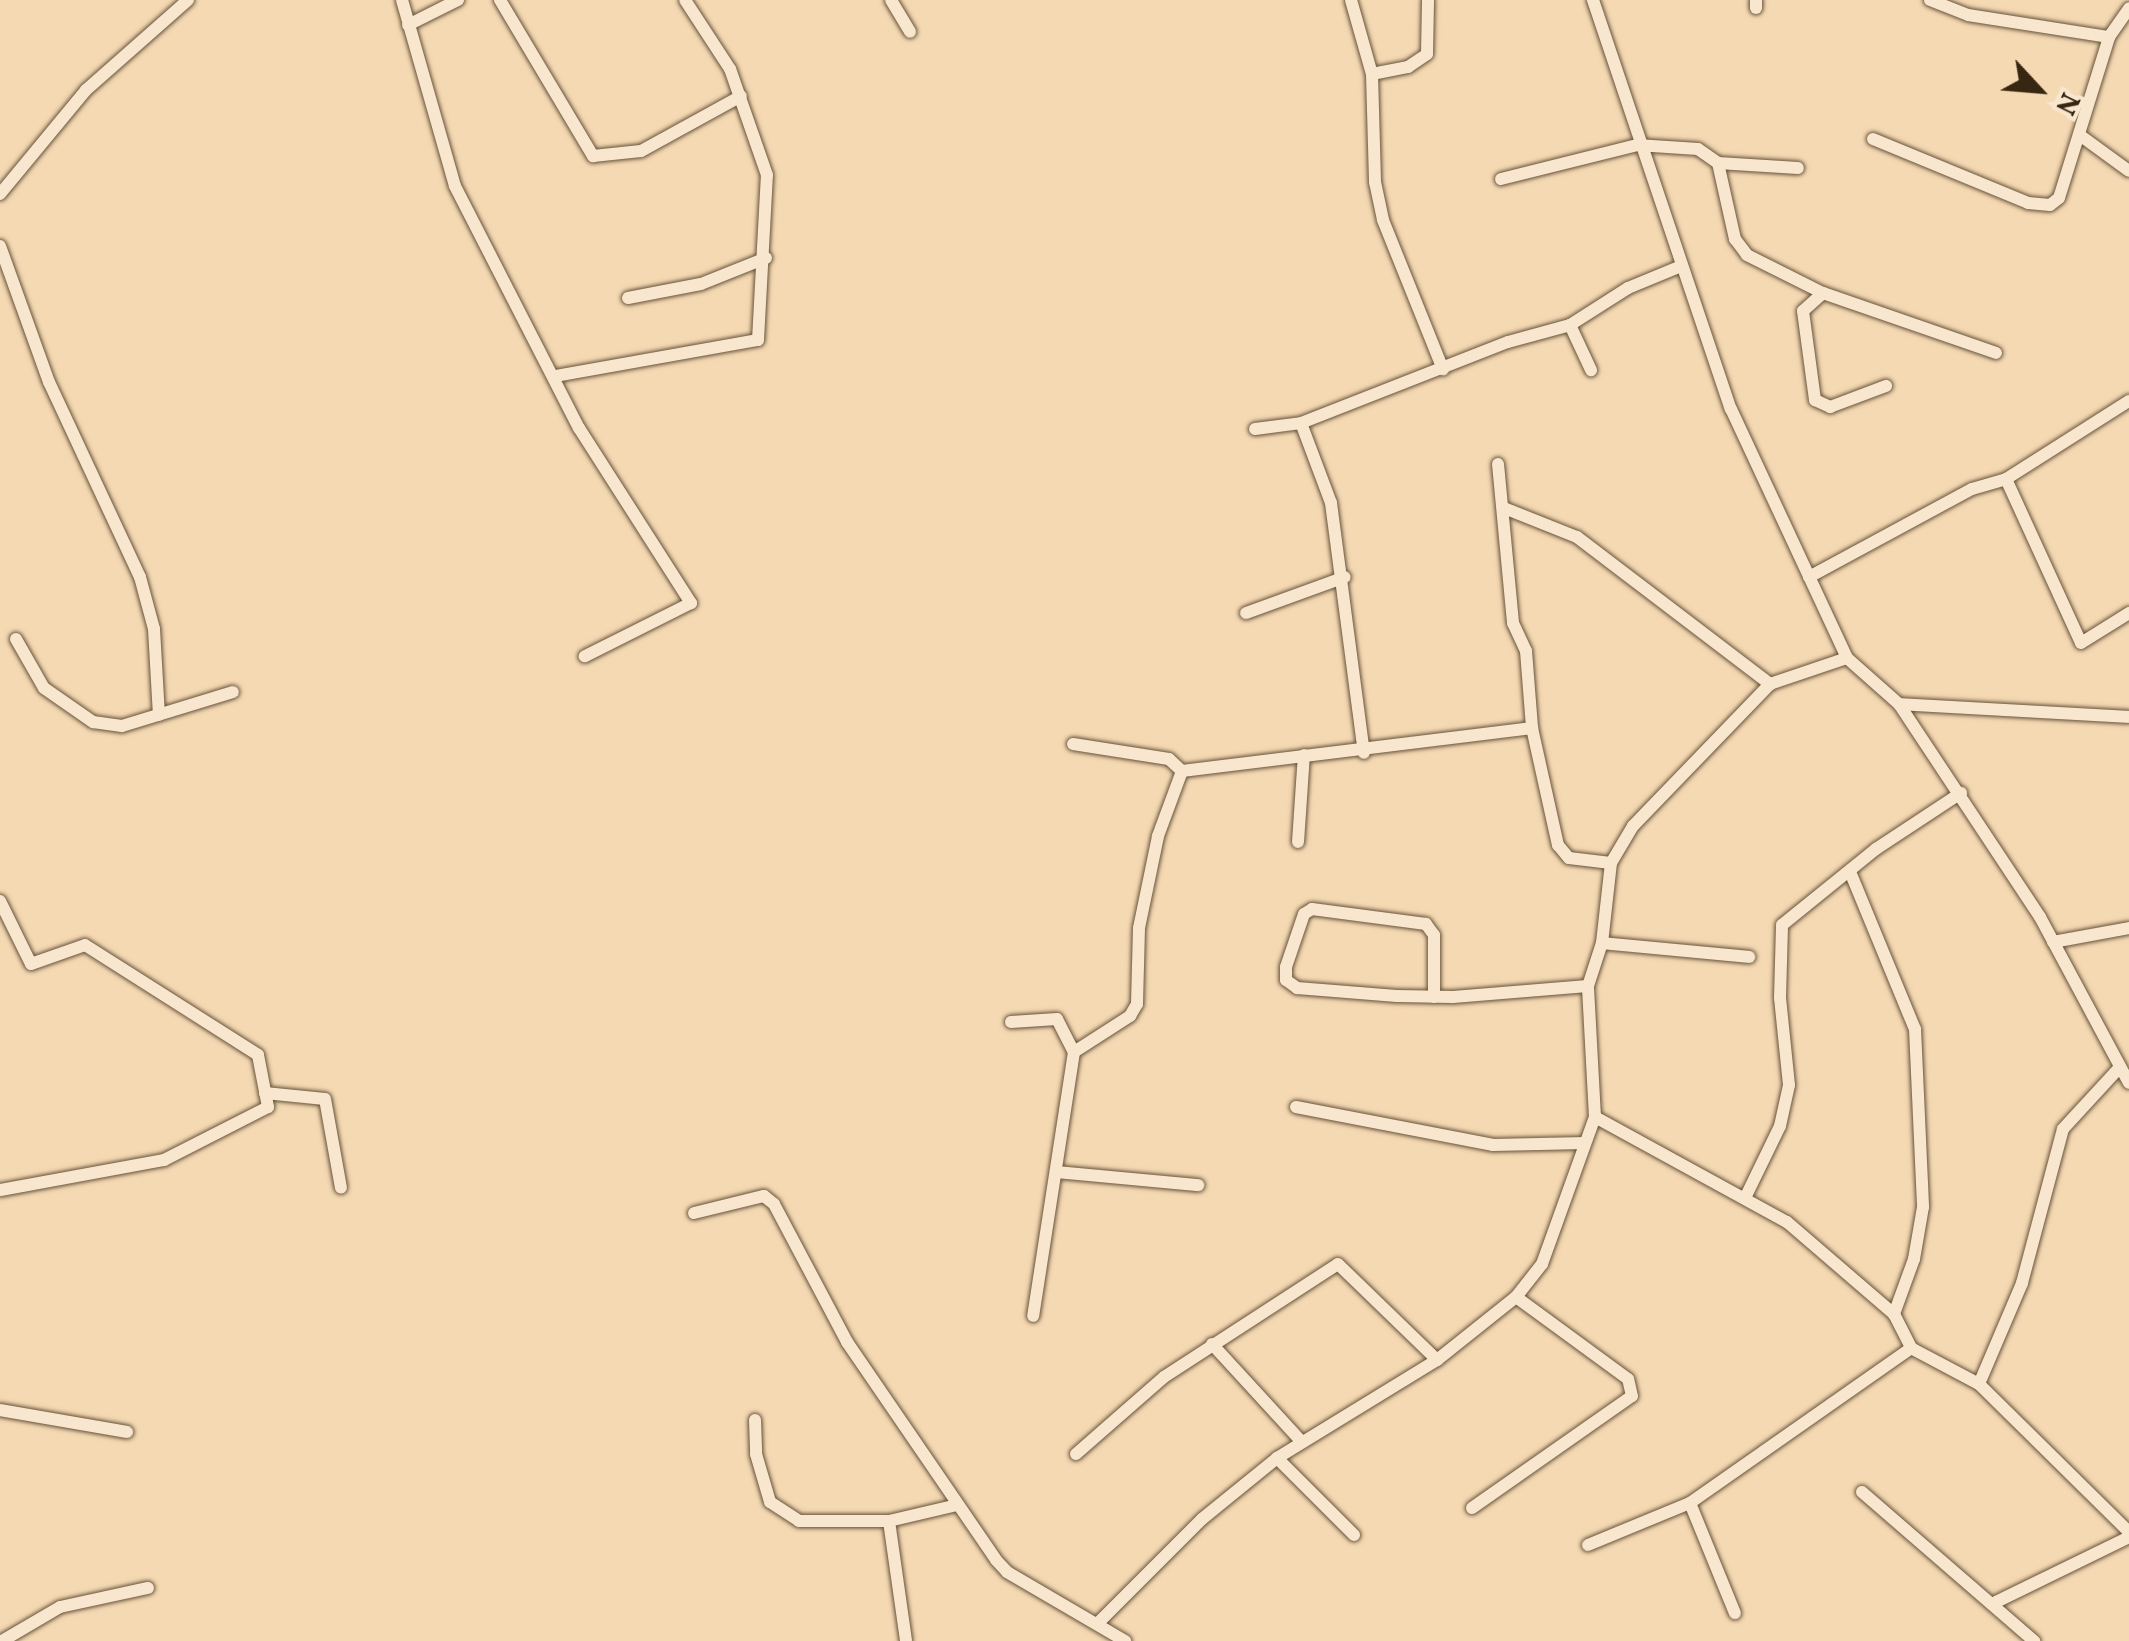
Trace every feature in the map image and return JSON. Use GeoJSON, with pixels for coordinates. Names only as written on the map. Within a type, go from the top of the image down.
{"type":"FeatureCollection","features":[{"type":"Feature","properties":{"kind":"street"},"geometry":{"type":"LineString","coordinates":[[0,194],[86,90],[188,0]]}},
{"type":"Feature","properties":{"kind":"street"},"geometry":{"type":"LineString","coordinates":[[402,0],[455,186],[579,428],[691,602],[585,656]]}},
{"type":"Feature","properties":{"kind":"street"},"geometry":{"type":"LineString","coordinates":[[408,25],[458,0]]}},
{"type":"Feature","properties":{"kind":"street"},"geometry":{"type":"LineString","coordinates":[[500,0],[594,156],[641,151],[741,96]]}},
{"type":"Feature","properties":{"kind":"street"},"geometry":{"type":"LineString","coordinates":[[555,376],[758,340],[766,258],[767,175],[741,96],[686,0]]}},
{"type":"Feature","properties":{"kind":"street"},"geometry":{"type":"LineString","coordinates":[[891,0],[910,32]]}},
{"type":"Feature","properties":{"kind":"street"},"geometry":{"type":"LineString","coordinates":[[1351,0],[1372,74],[1374,182],[1383,220],[1443,369]]}},
{"type":"Feature","properties":{"kind":"street"},"geometry":{"type":"LineString","coordinates":[[1372,74],[1428,54],[1428,0]]}},
{"type":"Feature","properties":{"kind":"street"},"geometry":{"type":"LineString","coordinates":[[1592,0],[1636,145],[1731,409],[1847,658],[1898,704],[1961,794],[2054,942],[2129,1084]]}},
{"type":"Feature","properties":{"kind":"street"},"geometry":{"type":"LineString","coordinates":[[1930,0],[1968,15],[2109,36]]}},
{"type":"Feature","properties":{"kind":"street"},"geometry":{"type":"LineString","coordinates":[[1873,139],[2042,207],[2060,198],[2109,36],[2129,8]]}},
{"type":"Feature","properties":{"kind":"street"},"geometry":{"type":"LineString","coordinates":[[2081,136],[2129,171]]}},
{"type":"Feature","properties":{"kind":"street"},"geometry":{"type":"LineString","coordinates":[[1502,179],[1636,145],[1698,149],[1718,163],[1798,168]]}},
{"type":"Feature","properties":{"kind":"street"},"geometry":{"type":"LineString","coordinates":[[1718,163],[1738,247],[1823,294],[1996,353]]}},
{"type":"Feature","properties":{"kind":"street"},"geometry":{"type":"LineString","coordinates":[[0,246],[49,382],[140,577],[154,629],[159,716]]}},
{"type":"Feature","properties":{"kind":"street"},"geometry":{"type":"LineString","coordinates":[[628,298],[701,284],[766,258]]}},
{"type":"Feature","properties":{"kind":"street"},"geometry":{"type":"LineString","coordinates":[[1256,429],[1301,423],[1570,325],[1628,288],[1679,267]]}},
{"type":"Feature","properties":{"kind":"street"},"geometry":{"type":"LineString","coordinates":[[1823,294],[1803,311],[1803,348],[1815,400],[1830,406],[1886,386]]}},
{"type":"Feature","properties":{"kind":"street"},"geometry":{"type":"LineString","coordinates":[[1570,325],[1591,370]]}},
{"type":"Feature","properties":{"kind":"street"},"geometry":{"type":"LineString","coordinates":[[1809,578],[1972,489],[2006,480],[2129,400]]}},
{"type":"Feature","properties":{"kind":"street"},"geometry":{"type":"LineString","coordinates":[[1301,423],[1331,503],[1345,577],[1364,753]]}},
{"type":"Feature","properties":{"kind":"street"},"geometry":{"type":"LineString","coordinates":[[1498,464],[1532,728],[1558,845],[1570,858],[1611,864]]}},
{"type":"Feature","properties":{"kind":"street"},"geometry":{"type":"LineString","coordinates":[[2006,480],[2082,643],[2129,613]]}},
{"type":"Feature","properties":{"kind":"street"},"geometry":{"type":"LineString","coordinates":[[1504,508],[1577,537],[1644,582],[1770,684]]}},
{"type":"Feature","properties":{"kind":"street"},"geometry":{"type":"LineString","coordinates":[[1246,613],[1345,577]]}},
{"type":"Feature","properties":{"kind":"street"},"geometry":{"type":"LineString","coordinates":[[16,639],[44,688],[78,716],[122,726],[233,692]]}},
{"type":"Feature","properties":{"kind":"street"},"geometry":{"type":"LineString","coordinates":[[1099,1622],[1202,1519],[1277,1458],[1437,1360],[1516,1297],[1549,1251],[1595,1117],[1588,986],[1602,943],[1611,864],[1633,826],[1770,684],[1847,658]]}},
{"type":"Feature","properties":{"kind":"street"},"geometry":{"type":"LineString","coordinates":[[1898,704],[2129,717]]}},
{"type":"Feature","properties":{"kind":"street"},"geometry":{"type":"LineString","coordinates":[[1182,771],[1304,755],[1364,753],[1532,728]]}},
{"type":"Feature","properties":{"kind":"street"},"geometry":{"type":"LineString","coordinates":[[1073,744],[1169,759],[1182,771]]}},
{"type":"Feature","properties":{"kind":"street"},"geometry":{"type":"LineString","coordinates":[[1298,842],[1304,755]]}},
{"type":"Feature","properties":{"kind":"street"},"geometry":{"type":"LineString","coordinates":[[1074,1052],[1130,1016],[1137,1004],[1139,928],[1158,836],[1182,771]]}},
{"type":"Feature","properties":{"kind":"street"},"geometry":{"type":"LineString","coordinates":[[1746,1196],[1780,1126],[1790,1086],[1780,998],[1782,925],[1851,874],[1876,849],[1961,794]]}},
{"type":"Feature","properties":{"kind":"street"},"geometry":{"type":"LineString","coordinates":[[1851,874],[1915,1028],[1923,1207],[1914,1259],[1894,1314]]}},
{"type":"Feature","properties":{"kind":"street"},"geometry":{"type":"LineString","coordinates":[[0,900],[31,964],[85,945],[258,1054],[268,1107],[164,1160],[0,1190]]}},
{"type":"Feature","properties":{"kind":"street"},"geometry":{"type":"LineString","coordinates":[[1434,997],[1434,934],[1426,924],[1312,909],[1304,914],[1286,967],[1291,986],[1434,997],[1588,986]]}},
{"type":"Feature","properties":{"kind":"street"},"geometry":{"type":"LineString","coordinates":[[2054,942],[2129,928]]}},
{"type":"Feature","properties":{"kind":"street"},"geometry":{"type":"LineString","coordinates":[[1602,943],[1748,957]]}},
{"type":"Feature","properties":{"kind":"street"},"geometry":{"type":"LineString","coordinates":[[1011,1022],[1062,1021],[1074,1052],[1033,1316]]}},
{"type":"Feature","properties":{"kind":"street"},"geometry":{"type":"LineString","coordinates":[[1978,1384],[2022,1283],[2063,1130],[2119,1068]]}},
{"type":"Feature","properties":{"kind":"street"},"geometry":{"type":"LineString","coordinates":[[265,1093],[325,1098],[341,1188]]}},
{"type":"Feature","properties":{"kind":"street"},"geometry":{"type":"LineString","coordinates":[[1296,1107],[1494,1146],[1585,1143]]}},
{"type":"Feature","properties":{"kind":"street"},"geometry":{"type":"LineString","coordinates":[[1595,1117],[1674,1165],[1746,1196],[1787,1222],[1894,1314],[1911,1348],[1978,1384],[2129,1534],[1996,1602]]}},
{"type":"Feature","properties":{"kind":"street"},"geometry":{"type":"LineString","coordinates":[[1057,1172],[1198,1185]]}},
{"type":"Feature","properties":{"kind":"street"},"geometry":{"type":"LineString","coordinates":[[694,1213],[764,1196],[774,1204],[847,1342],[1007,1572],[1099,1622],[1125,1641]]}},
{"type":"Feature","properties":{"kind":"street"},"geometry":{"type":"LineString","coordinates":[[1076,1454],[1212,1344],[1338,1264],[1437,1360]]}},
{"type":"Feature","properties":{"kind":"street"},"geometry":{"type":"LineString","coordinates":[[1472,1508],[1632,1396],[1628,1379],[1516,1297]]}},
{"type":"Feature","properties":{"kind":"street"},"geometry":{"type":"LineString","coordinates":[[1212,1344],[1301,1441]]}},
{"type":"Feature","properties":{"kind":"street"},"geometry":{"type":"LineString","coordinates":[[1588,1545],[1690,1502],[1911,1348]]}},
{"type":"Feature","properties":{"kind":"street"},"geometry":{"type":"LineString","coordinates":[[0,1410],[127,1432]]}},
{"type":"Feature","properties":{"kind":"street"},"geometry":{"type":"LineString","coordinates":[[755,1420],[756,1454],[770,1502],[799,1521],[889,1521],[957,1505]]}},
{"type":"Feature","properties":{"kind":"street"},"geometry":{"type":"LineString","coordinates":[[1277,1458],[1354,1534]]}},
{"type":"Feature","properties":{"kind":"street"},"geometry":{"type":"LineString","coordinates":[[1862,1492],[1934,1557],[1996,1602],[2034,1641]]}},
{"type":"Feature","properties":{"kind":"street"},"geometry":{"type":"LineString","coordinates":[[1690,1502],[1735,1613]]}},
{"type":"Feature","properties":{"kind":"street"},"geometry":{"type":"LineString","coordinates":[[889,1521],[906,1641]]}},
{"type":"Feature","properties":{"kind":"street"},"geometry":{"type":"LineString","coordinates":[[2,1641],[60,1607],[148,1588]]}}]}
